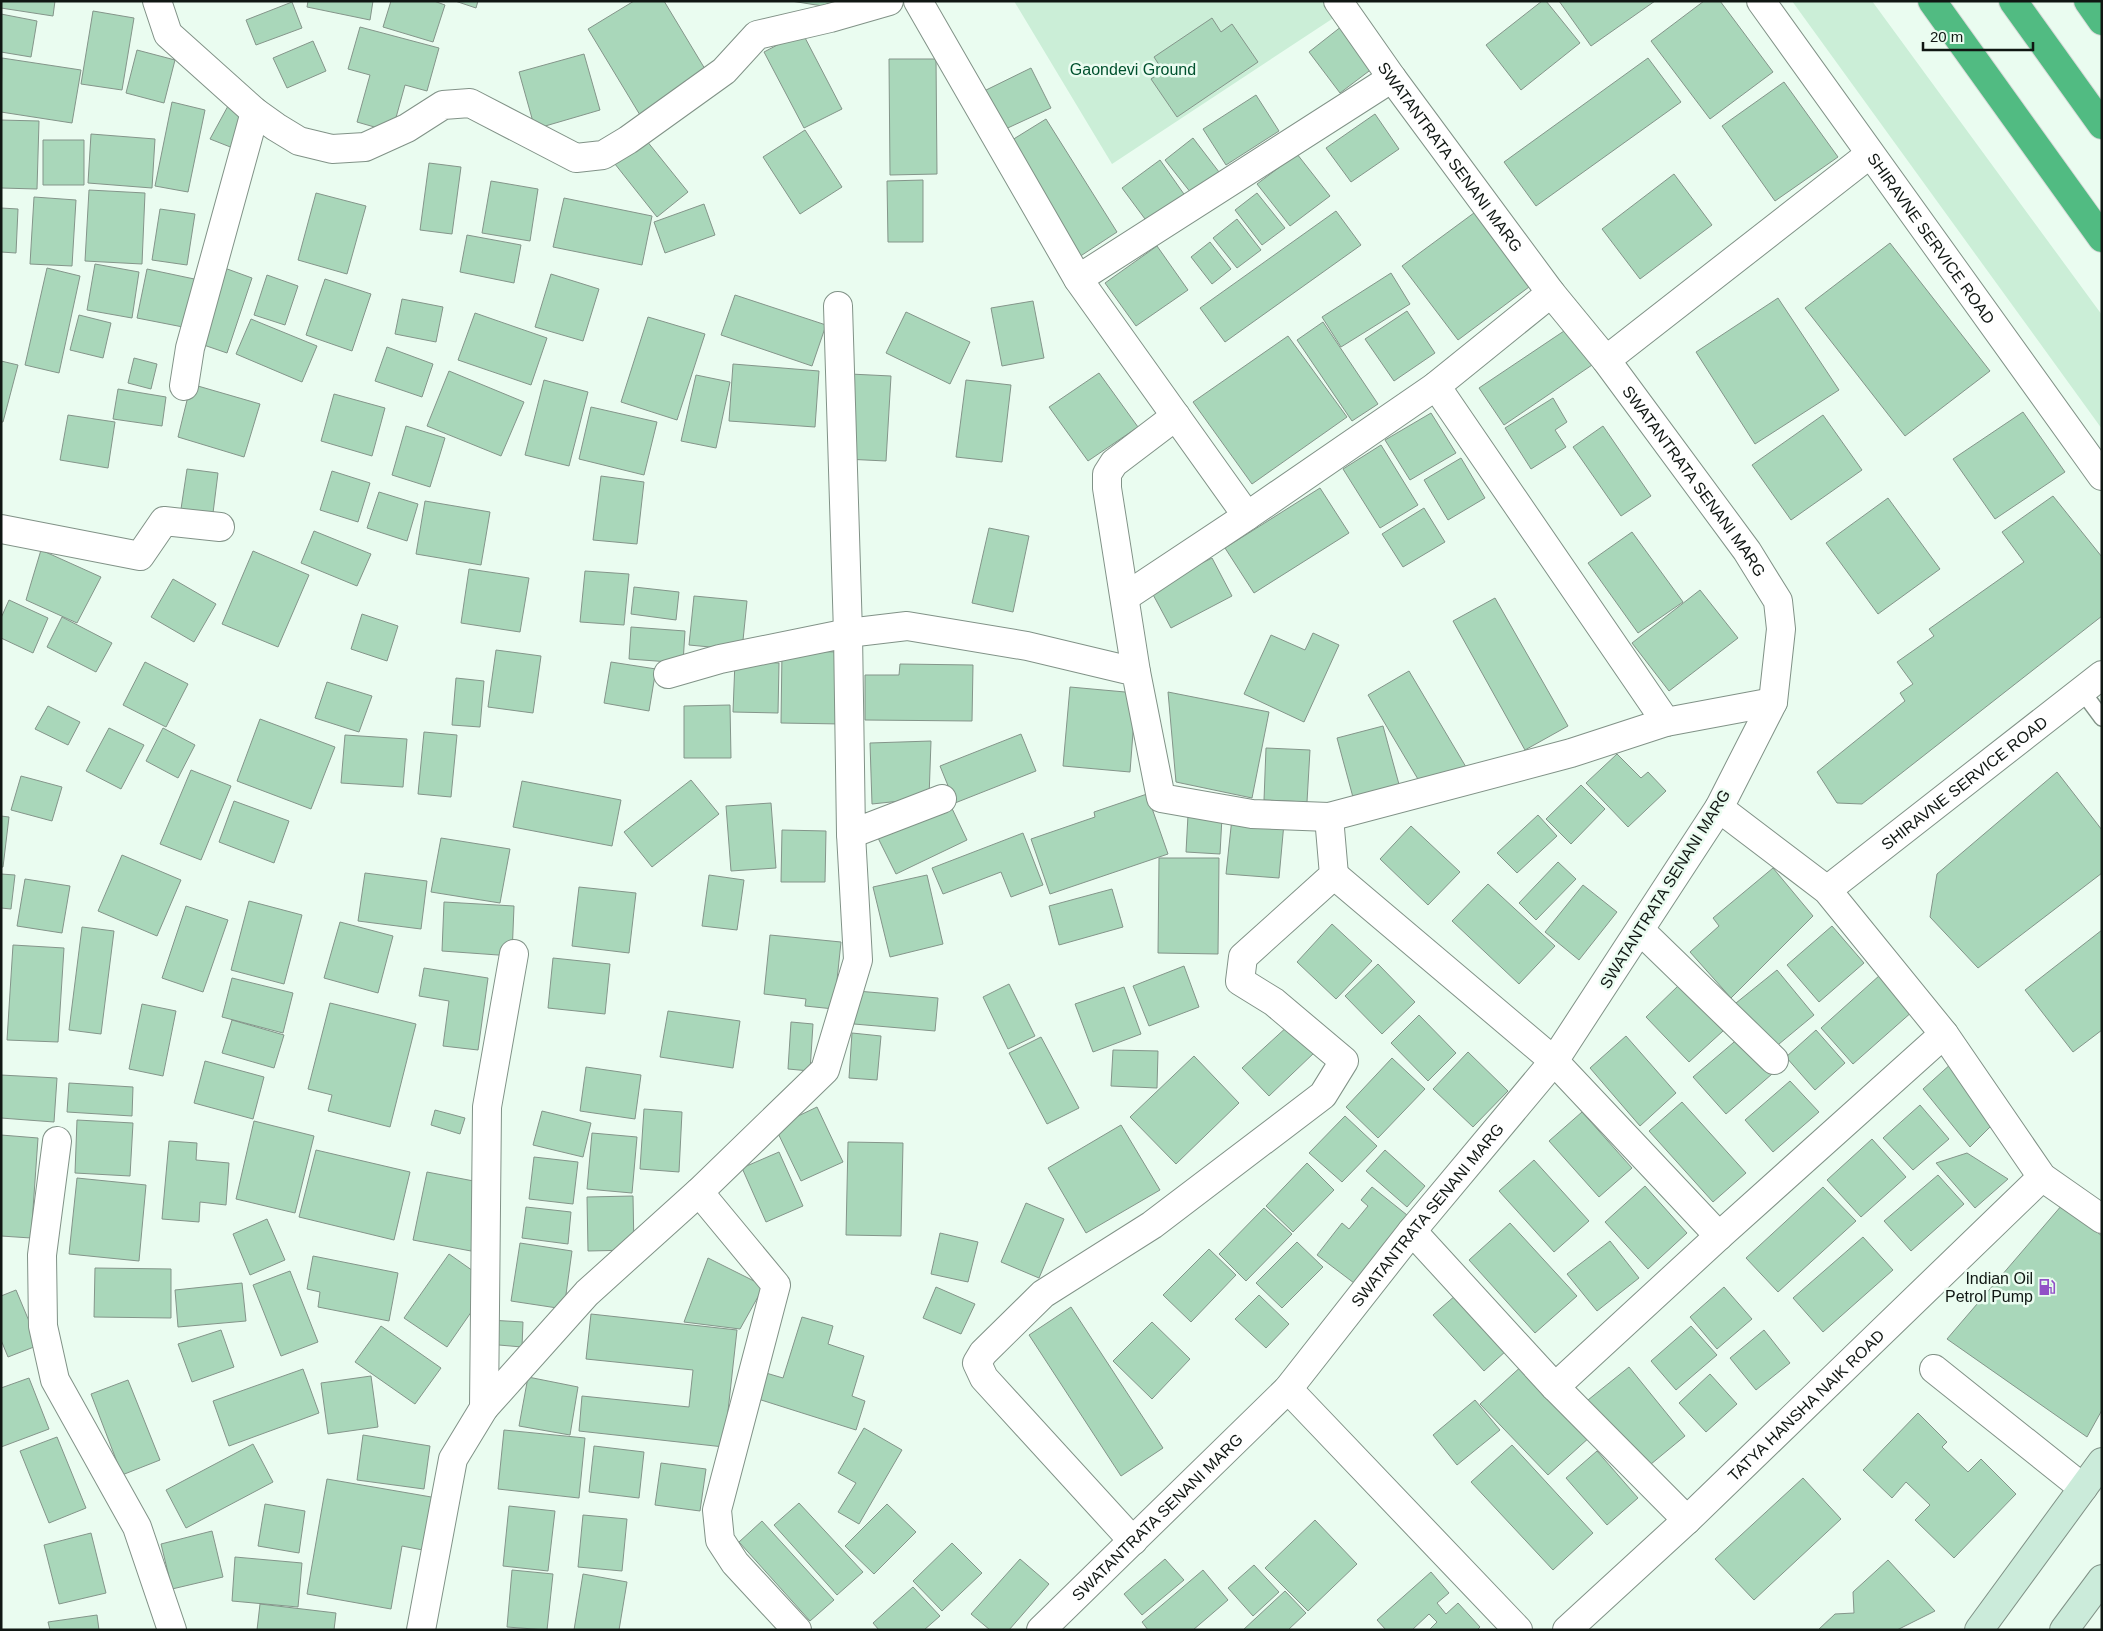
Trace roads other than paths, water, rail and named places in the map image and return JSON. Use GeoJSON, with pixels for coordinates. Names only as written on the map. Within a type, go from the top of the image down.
{"type":"FeatureCollection","features":[{"type":"Feature","properties":{"kind":"highway"},"geometry":{"type":"LineString","coordinates":[[1932,1],[2102,238]]}},
{"type":"Feature","properties":{"kind":"highway"},"geometry":{"type":"LineString","coordinates":[[2013,1],[2102,125]]}},
{"type":"Feature","properties":{"kind":"highway"},"geometry":{"type":"LineString","coordinates":[[2088,1],[2102,21]]}},
{"type":"Feature","properties":{"kind":"main road"},"geometry":{"type":"LineString","coordinates":[[1979,1630],[2102,1462]]}},
{"type":"Feature","properties":{"kind":"main road"},"geometry":{"type":"LineString","coordinates":[[2064,1630],[2102,1579]]}},
{"type":"Feature","properties":{"kind":"street"},"geometry":{"type":"LineString","coordinates":[[157,1],[168,34],[255,112],[298,141],[332,149],[365,147],[407,128],[443,106],[470,103],[576,158],[603,155],[628,140],[724,71],[757,34],[830,18],[888,1]]}},
{"type":"Feature","properties":{"kind":"street"},"geometry":{"type":"LineString","coordinates":[[918,1],[1078,279],[1247,516]]}},
{"type":"Feature","properties":{"kind":"street","name":"SWATANTRATA SENANI MARG"},"geometry":{"type":"LineString","coordinates":[[1042,1630],[1288,1389],[1412,1231],[1554,1062],[1720,808],[1773,702],[1781,629],[1778,601],[1747,551],[1606,360],[1552,293],[1392,78],[1338,1]]}},
{"type":"Feature","properties":{"kind":"street","name":"SHIRAVNE SERVICE ROAD"},"geometry":{"type":"LineString","coordinates":[[1761,1],[2102,476]]}},
{"type":"Feature","properties":{"kind":"street"},"geometry":{"type":"LineString","coordinates":[[1078,279],[1392,78]]}},
{"type":"Feature","properties":{"kind":"street"},"geometry":{"type":"LineString","coordinates":[[184,386],[190,348],[255,112]]}},
{"type":"Feature","properties":{"kind":"street"},"geometry":{"type":"LineString","coordinates":[[1606,360],[1870,154]]}},
{"type":"Feature","properties":{"kind":"street"},"geometry":{"type":"LineString","coordinates":[[1125,597],[1436,386],[1552,293]]}},
{"type":"Feature","properties":{"kind":"street"},"geometry":{"type":"LineString","coordinates":[[421,1630],[453,1459],[484,1408],[587,1293],[699,1192],[825,1070],[858,960],[851,834],[848,632],[838,306]]}},
{"type":"Feature","properties":{"kind":"street"},"geometry":{"type":"LineString","coordinates":[[1436,386],[1666,722]]}},
{"type":"Feature","properties":{"kind":"street"},"geometry":{"type":"LineString","coordinates":[[1176,416],[1114,463],[1107,474],[1106,488],[1136,672],[1161,798],[1252,814],[1329,817],[1571,753],[1666,722],[1773,702]]}},
{"type":"Feature","properties":{"kind":"street"},"geometry":{"type":"LineString","coordinates":[[1,529],[140,556],[164,521],[220,528]]}},
{"type":"Feature","properties":{"kind":"street"},"geometry":{"type":"LineString","coordinates":[[668,674],[720,659],[848,632],[907,626],[1028,646],[1136,672]]}},
{"type":"Feature","properties":{"kind":"street","name":"SHIRAVNE SERVICE ROAD"},"geometry":{"type":"LineString","coordinates":[[1827,890],[2092,683]]}},
{"type":"Feature","properties":{"kind":"street"},"geometry":{"type":"LineString","coordinates":[[851,834],[942,799]]}},
{"type":"Feature","properties":{"kind":"street"},"geometry":{"type":"LineString","coordinates":[[1720,808],[1827,890],[1944,1034],[2042,1177],[2102,1219]]}},
{"type":"Feature","properties":{"kind":"street"},"geometry":{"type":"LineString","coordinates":[[1329,817],[1334,875],[1554,1062],[1719,1236]]}},
{"type":"Feature","properties":{"kind":"street"},"geometry":{"type":"LineString","coordinates":[[1133,1541],[984,1378],[977,1363],[983,1353],[1043,1294],[1152,1225],[1323,1095],[1344,1062],[1274,1002],[1240,982],[1244,957],[1334,875]]}},
{"type":"Feature","properties":{"kind":"street"},"geometry":{"type":"LineString","coordinates":[[1640,931],[1774,1060]]}},
{"type":"Feature","properties":{"kind":"street"},"geometry":{"type":"LineString","coordinates":[[484,1408],[487,1107],[514,954]]}},
{"type":"Feature","properties":{"kind":"street"},"geometry":{"type":"LineString","coordinates":[[1555,1387],[1719,1236],[1944,1034]]}},
{"type":"Feature","properties":{"kind":"street"},"geometry":{"type":"LineString","coordinates":[[57,1141],[42,1255],[43,1326],[55,1380],[137,1527],[172,1630]]}},
{"type":"Feature","properties":{"kind":"street","name":"TATYA HANSHA NAIK ROAD"},"geometry":{"type":"LineString","coordinates":[[1566,1630],[1686,1520],[2042,1177]]}},
{"type":"Feature","properties":{"kind":"street"},"geometry":{"type":"LineString","coordinates":[[699,1192],[776,1285],[717,1510],[720,1540],[735,1564],[797,1630]]}},
{"type":"Feature","properties":{"kind":"street"},"geometry":{"type":"LineString","coordinates":[[1412,1231],[1555,1387],[1686,1520]]}},
{"type":"Feature","properties":{"kind":"street"},"geometry":{"type":"LineString","coordinates":[[1934,1369],[2083,1488]]}},
{"type":"Feature","properties":{"kind":"street"},"geometry":{"type":"LineString","coordinates":[[1288,1389],[1518,1630]]}},
{"type":"Feature","properties":{"kind":"lane"},"geometry":{"type":"LineString","coordinates":[[2092,683],[2102,718]]}},
{"type":"Feature","properties":{"kind":"place","name":"Indian Oil Petrol Pump"},"geometry":{"type":"Point","coordinates":[2047,1287]}},
{"type":"Feature","properties":{"kind":"park label","name":"Gaondevi Ground"},"geometry":{"type":"Point","coordinates":[1133,69]}}]}
